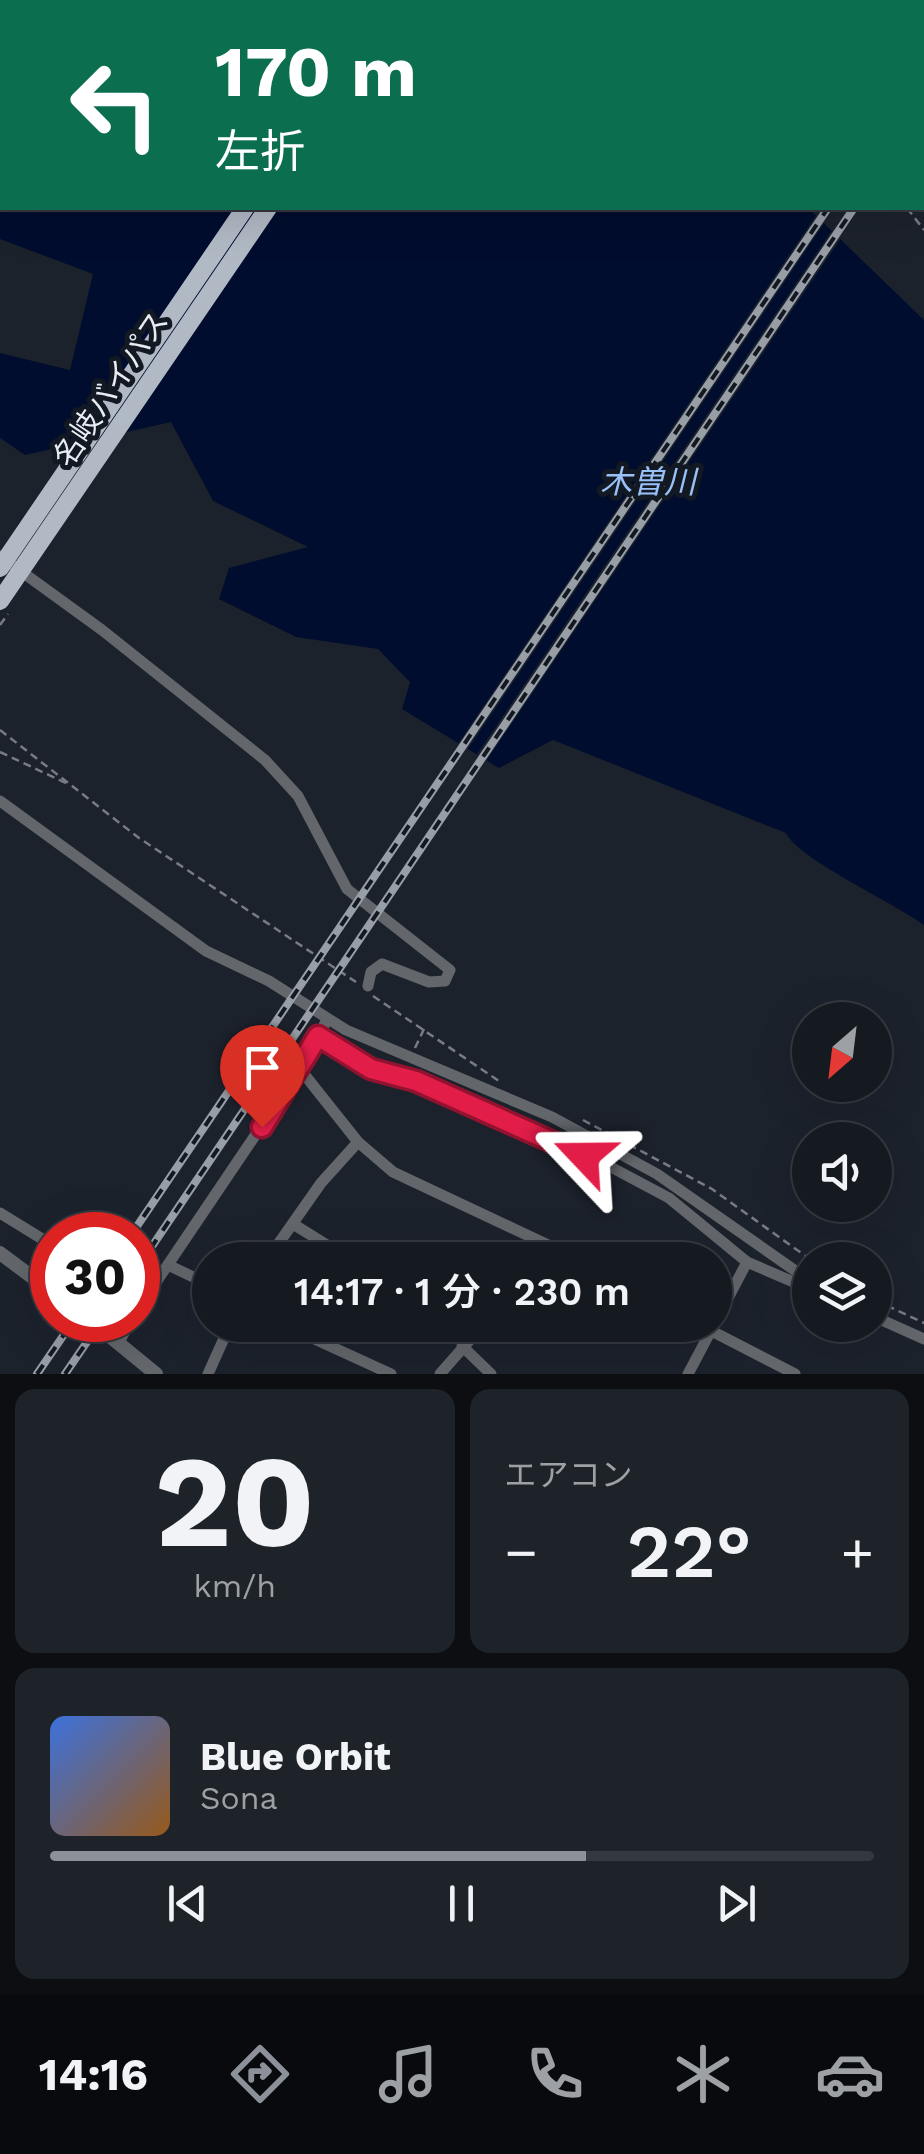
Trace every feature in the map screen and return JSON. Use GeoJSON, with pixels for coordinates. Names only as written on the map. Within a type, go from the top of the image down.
{"type":"FeatureCollection","features":[{"type":"Feature","properties":{"kind":"highway","name":"名岐バイパス"},"geometry":{"type":"LineString","coordinates":[[0,568],[244,210]]}},
{"type":"Feature","properties":{"kind":"highway","name":"名岐バイパス"},"geometry":{"type":"LineString","coordinates":[[0,601],[267,210]]}},
{"type":"Feature","properties":{"kind":"street"},"geometry":{"type":"LineString","coordinates":[[0,556],[102,630],[265,760],[298,796],[348,889],[450,970],[446,981],[429,982],[382,964],[371,972],[368,986]]}},
{"type":"Feature","properties":{"kind":"street"},"geometry":{"type":"LineString","coordinates":[[0,801],[206,952],[269,981],[327,1020],[552,1118],[715,1211],[810,1281],[798,1284],[747,1262],[694,1216],[638,1181],[416,1081],[371,1069],[318,1036]]}},
{"type":"Feature","properties":{"kind":"street"},"geometry":{"type":"LineString","coordinates":[[160,1276],[300,1070],[327,1020]]}},
{"type":"Feature","properties":{"kind":"street"},"geometry":{"type":"LineString","coordinates":[[300,1070],[358,1142],[393,1172],[438,1197],[544,1242]]}},
{"type":"Feature","properties":{"kind":"street"},"geometry":{"type":"LineString","coordinates":[[280,1242],[321,1183],[358,1142]]}},
{"type":"Feature","properties":{"kind":"street"},"geometry":{"type":"LineString","coordinates":[[0,1213],[30,1231]]}},
{"type":"Feature","properties":{"kind":"street"},"geometry":{"type":"LineString","coordinates":[[293,1224],[322,1242]]}},
{"type":"Feature","properties":{"kind":"street"},"geometry":{"type":"LineString","coordinates":[[3,1258],[30,1277]]}},
{"type":"Feature","properties":{"kind":"street"},"geometry":{"type":"LineString","coordinates":[[732,1288],[747,1262]]}},
{"type":"Feature","properties":{"kind":"street"},"geometry":{"type":"LineString","coordinates":[[168,1265],[192,1276]]}},
{"type":"Feature","properties":{"kind":"street"},"geometry":{"type":"LineString","coordinates":[[892,1325],[924,1339]]}},
{"type":"Feature","properties":{"kind":"street"},"geometry":{"type":"LineString","coordinates":[[732,1338],[795,1374]]}},
{"type":"Feature","properties":{"kind":"street"},"geometry":{"type":"LineString","coordinates":[[119,1342],[156,1374]]}},
{"type":"Feature","properties":{"kind":"street"},"geometry":{"type":"LineString","coordinates":[[208,1374],[222,1342]]}},
{"type":"Feature","properties":{"kind":"street"},"geometry":{"type":"LineString","coordinates":[[321,1342],[390,1374]]}},
{"type":"Feature","properties":{"kind":"street"},"geometry":{"type":"LineString","coordinates":[[440,1374],[465,1342]]}},
{"type":"Feature","properties":{"kind":"street"},"geometry":{"type":"LineString","coordinates":[[688,1374],[703,1342]]}},
{"type":"Feature","properties":{"kind":"street"},"geometry":{"type":"LineString","coordinates":[[462,1346],[491,1374]]}},
{"type":"Feature","properties":{"kind":"path"},"geometry":{"type":"LineString","coordinates":[[909,210],[924,230]]}},
{"type":"Feature","properties":{"kind":"path"},"geometry":{"type":"LineString","coordinates":[[0,730],[166,858],[503,1086]]}},
{"type":"Feature","properties":{"kind":"path"},"geometry":{"type":"LineString","coordinates":[[0,752],[66,787],[70,782]]}},
{"type":"Feature","properties":{"kind":"path"},"geometry":{"type":"LineString","coordinates":[[414,1048],[424,1029]]}},
{"type":"Feature","properties":{"kind":"path"},"geometry":{"type":"LineString","coordinates":[[892,1308],[924,1323]]}},
{"type":"Feature","properties":{"kind":"water","name":"木曽川"},"geometry":{"type":"Polygon","coordinates":[[[0,210],[810,210],[924,320],[924,925],[808,855],[786,833],[553,740],[499,768],[402,709],[410,682],[378,649],[296,637],[219,599],[229,568],[308,547],[213,501],[171,422],[25,455],[0,438],[0,353],[70,370],[93,274],[0,239],[0,210]]]}},
{"type":"Feature","properties":{"kind":"pier"},"geometry":{"type":"Polygon","coordinates":[[[819,211],[827,219],[465,753],[456,747],[819,211]]]}},
{"type":"Feature","properties":{"kind":"pier"},"geometry":{"type":"Polygon","coordinates":[[[835,226],[843,235],[484,764],[474,759],[835,226]]]}},
{"type":"Feature","properties":{"kind":"railway"},"geometry":{"type":"LineString","coordinates":[[147,1212],[827,210]]}},
{"type":"Feature","properties":{"kind":"railway"},"geometry":{"type":"LineString","coordinates":[[160,1234],[853,210]]}},
{"type":"Feature","properties":{"kind":"railway"},"geometry":{"type":"LineString","coordinates":[[37,1374],[59,1342]]}},
{"type":"Feature","properties":{"kind":"railway"},"geometry":{"type":"LineString","coordinates":[[65,1374],[87,1342]]}},
{"type":"Feature","properties":{"kind":"route"},"geometry":{"type":"LineString","coordinates":[[262,1127],[318,1036],[371,1069],[416,1081],[584,1156]]}}]}
